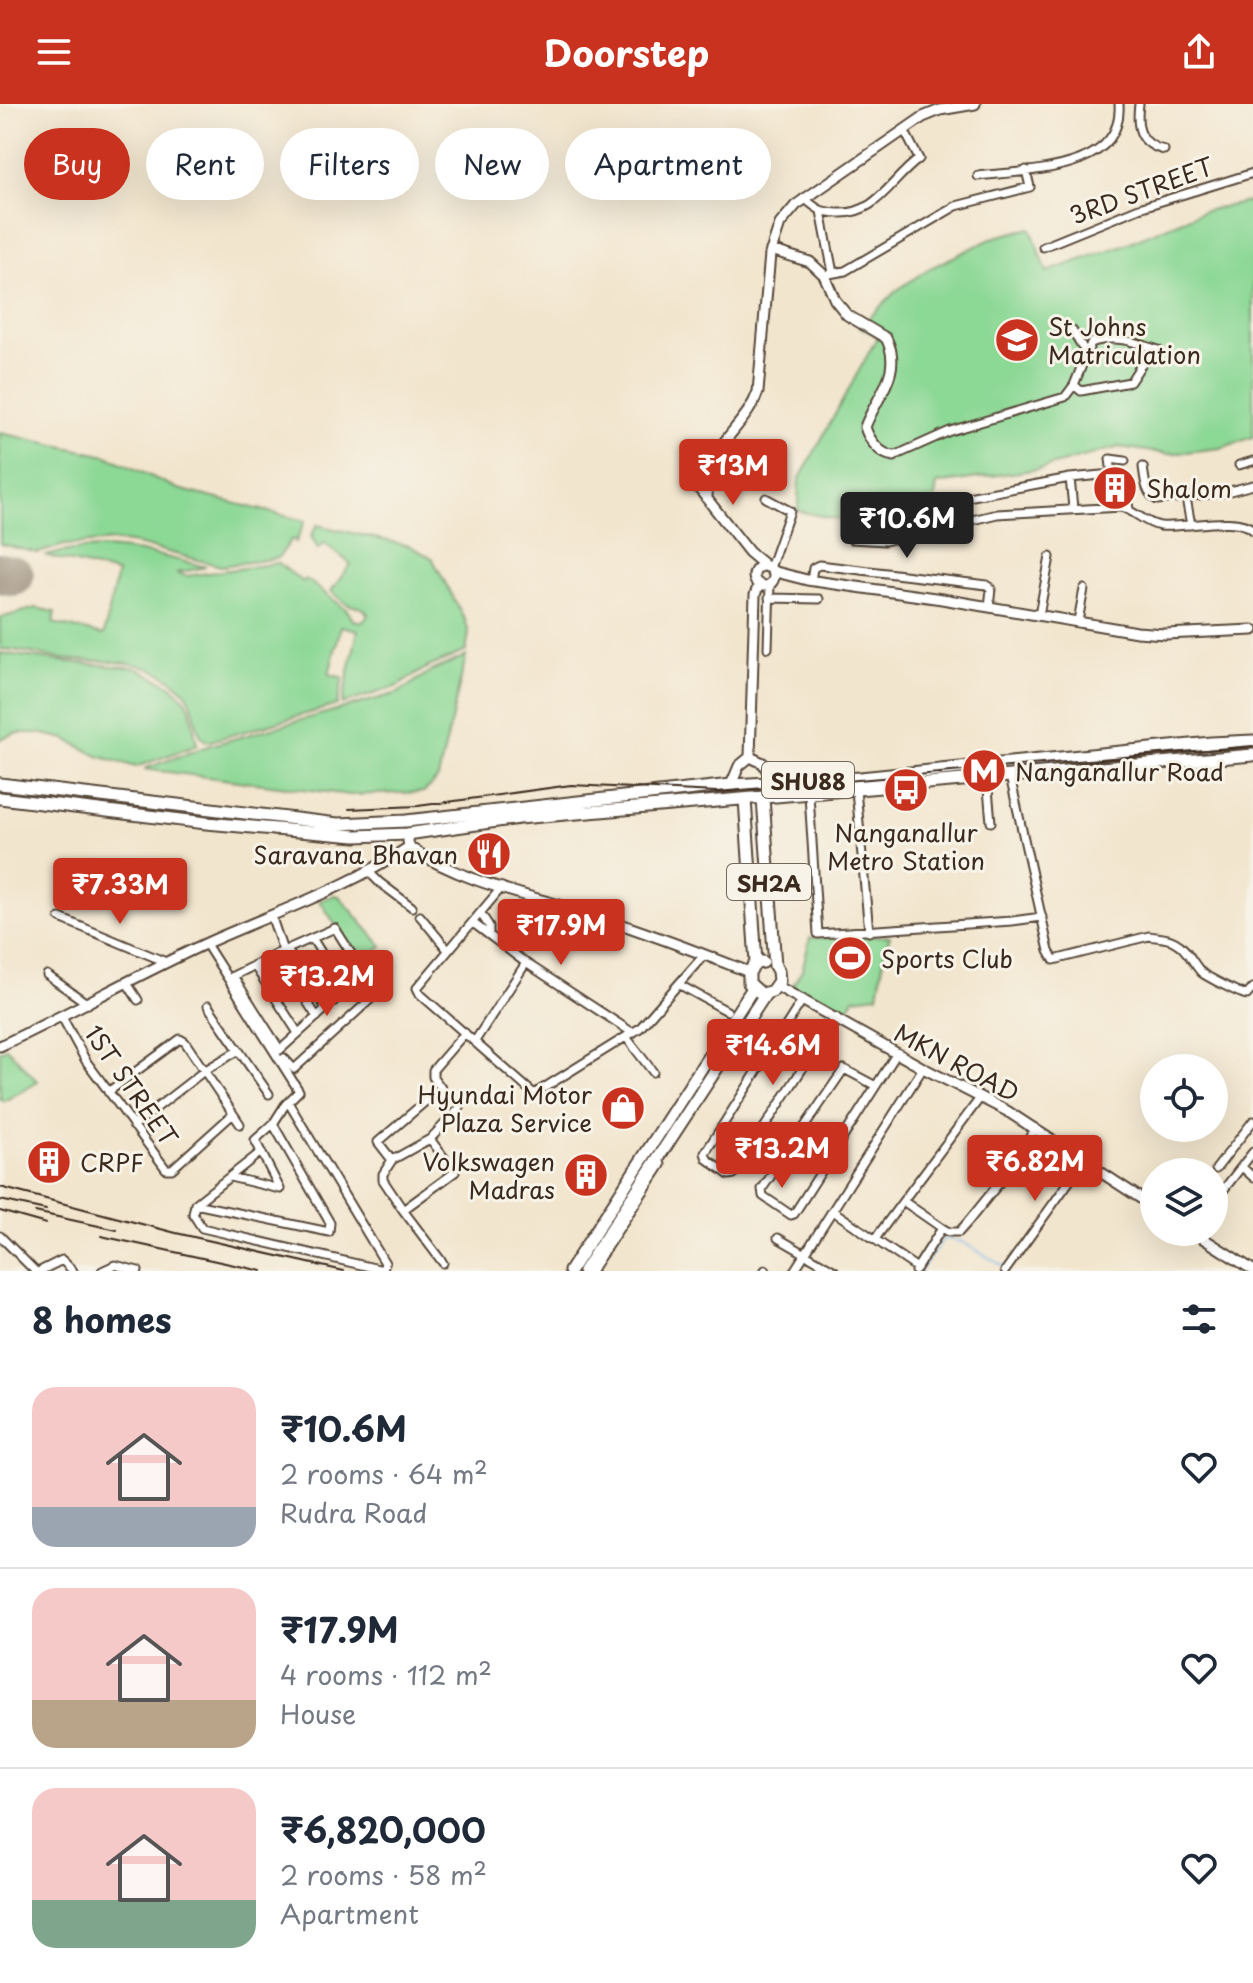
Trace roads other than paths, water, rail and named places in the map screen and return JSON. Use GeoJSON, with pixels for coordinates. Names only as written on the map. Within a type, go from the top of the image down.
{"type":"FeatureCollection","features":[{"type":"Feature","properties":{"kind":"main road","name":"SHU88"},"geometry":{"type":"LineString","coordinates":[[407,834],[731,785],[860,778],[1253,741]]}},
{"type":"Feature","properties":{"kind":"main road"},"geometry":{"type":"LineString","coordinates":[[1235,742],[1237,756]]}},
{"type":"Feature","properties":{"kind":"main road","name":"SHU88"},"geometry":{"type":"LineString","coordinates":[[0,798],[206,823],[407,834],[519,818],[1253,755]]}},
{"type":"Feature","properties":{"kind":"main road","name":"SHU88"},"geometry":{"type":"LineString","coordinates":[[0,784],[338,829]]}},
{"type":"Feature","properties":{"kind":"main road","name":"SH2A"},"geometry":{"type":"LineString","coordinates":[[763,798],[775,966],[780,977],[777,986]]}},
{"type":"Feature","properties":{"kind":"main road","name":"SH2A"},"geometry":{"type":"LineString","coordinates":[[745,799],[753,968],[748,978],[753,988]]}},
{"type":"Feature","properties":{"kind":"main road"},"geometry":{"type":"LineString","coordinates":[[753,968],[763,961],[775,966]]}},
{"type":"Feature","properties":{"kind":"main road"},"geometry":{"type":"LineString","coordinates":[[570,1271],[766,993],[777,986]]}},
{"type":"Feature","properties":{"kind":"main road"},"geometry":{"type":"LineString","coordinates":[[584,1271],[753,988],[766,993]]}},
{"type":"Feature","properties":{"kind":"street"},"geometry":{"type":"LineString","coordinates":[[707,499],[715,456],[749,412],[759,388],[771,250],[782,220],[804,198],[929,114],[975,104]]}},
{"type":"Feature","properties":{"kind":"street"},"geometry":{"type":"LineString","coordinates":[[978,176],[1076,163],[1099,151],[1120,124],[1119,104]]}},
{"type":"Feature","properties":{"kind":"street"},"geometry":{"type":"LineString","coordinates":[[1140,104],[1138,116],[1144,140],[1151,147],[1164,150]]}},
{"type":"Feature","properties":{"kind":"street"},"geometry":{"type":"LineString","coordinates":[[804,198],[821,211],[856,214],[881,197],[906,167],[919,159],[904,130]]}},
{"type":"Feature","properties":{"kind":"street"},"geometry":{"type":"LineString","coordinates":[[771,250],[810,262],[828,274],[845,271],[956,206],[1030,187],[1026,170]]}},
{"type":"Feature","properties":{"kind":"street","name":"3RD STREET"},"geometry":{"type":"LineString","coordinates":[[1043,247],[1139,208],[1253,173]]}},
{"type":"Feature","properties":{"kind":"street"},"geometry":{"type":"LineString","coordinates":[[821,211],[828,274],[843,312],[857,324],[880,333],[890,346],[889,380],[865,427],[876,446],[887,456],[894,456],[950,431],[1065,397],[1074,385],[1091,343],[1107,337],[1133,341],[1155,349],[1130,382],[1081,391],[1074,385]]}},
{"type":"Feature","properties":{"kind":"street"},"geometry":{"type":"LineString","coordinates":[[1072,330],[1086,353]]}},
{"type":"Feature","properties":{"kind":"street"},"geometry":{"type":"LineString","coordinates":[[946,501],[1070,478],[1112,474],[1110,459],[1125,461]]}},
{"type":"Feature","properties":{"kind":"street"},"geometry":{"type":"LineString","coordinates":[[1239,465],[1253,461]]}},
{"type":"Feature","properties":{"kind":"street"},"geometry":{"type":"LineString","coordinates":[[1143,467],[1146,488],[1157,500],[1186,498],[1253,485]]}},
{"type":"Feature","properties":{"kind":"street"},"geometry":{"type":"LineString","coordinates":[[1105,475],[1109,507]]}},
{"type":"Feature","properties":{"kind":"street"},"geometry":{"type":"LineString","coordinates":[[1070,478],[1073,508]]}},
{"type":"Feature","properties":{"kind":"street"},"geometry":{"type":"LineString","coordinates":[[693,481],[749,552],[770,568],[774,575],[755,595],[750,757],[739,766],[731,785]]}},
{"type":"Feature","properties":{"kind":"street"},"geometry":{"type":"LineString","coordinates":[[1125,487],[1129,509]]}},
{"type":"Feature","properties":{"kind":"street"},"geometry":{"type":"LineString","coordinates":[[766,498],[790,511],[770,568]]}},
{"type":"Feature","properties":{"kind":"street"},"geometry":{"type":"LineString","coordinates":[[1186,498],[1191,525]]}},
{"type":"Feature","properties":{"kind":"street"},"geometry":{"type":"LineString","coordinates":[[851,539],[885,541],[997,514],[1109,507],[1129,509],[1159,526],[1241,523],[1253,530]]}},
{"type":"Feature","properties":{"kind":"street"},"geometry":{"type":"LineString","coordinates":[[749,552],[754,577],[767,584],[809,581]]}},
{"type":"Feature","properties":{"kind":"street"},"geometry":{"type":"LineString","coordinates":[[1039,615],[1050,557]]}},
{"type":"Feature","properties":{"kind":"street"},"geometry":{"type":"LineString","coordinates":[[809,581],[813,568],[819,565],[987,585],[991,589],[989,607]]}},
{"type":"Feature","properties":{"kind":"street"},"geometry":{"type":"LineString","coordinates":[[755,571],[760,567],[770,568],[809,581],[1151,633],[1252,627]]}},
{"type":"Feature","properties":{"kind":"street"},"geometry":{"type":"LineString","coordinates":[[878,590],[880,573]]}},
{"type":"Feature","properties":{"kind":"street"},"geometry":{"type":"LineString","coordinates":[[767,584],[768,648]]}},
{"type":"Feature","properties":{"kind":"street"},"geometry":{"type":"LineString","coordinates":[[1078,621],[1084,589]]}},
{"type":"Feature","properties":{"kind":"street"},"geometry":{"type":"LineString","coordinates":[[769,598],[819,599]]}},
{"type":"Feature","properties":{"kind":"street"},"geometry":{"type":"LineString","coordinates":[[750,757],[763,763],[773,782]]}},
{"type":"Feature","properties":{"kind":"street"},"geometry":{"type":"LineString","coordinates":[[1010,776],[1049,951],[1054,960],[1149,936],[1166,938],[1179,944],[1209,979],[1221,981],[1241,994],[1247,995],[1253,988]]}},
{"type":"Feature","properties":{"kind":"street"},"geometry":{"type":"LineString","coordinates":[[987,778],[991,822]]}},
{"type":"Feature","properties":{"kind":"street"},"geometry":{"type":"LineString","coordinates":[[856,790],[869,932]]}},
{"type":"Feature","properties":{"kind":"street"},"geometry":{"type":"LineString","coordinates":[[809,795],[818,934],[1042,917]]}},
{"type":"Feature","properties":{"kind":"street"},"geometry":{"type":"LineString","coordinates":[[0,1046],[206,944],[367,870],[407,834],[444,866],[704,955],[753,968]]}},
{"type":"Feature","properties":{"kind":"street"},"geometry":{"type":"LineString","coordinates":[[367,870],[412,907]]}},
{"type":"Feature","properties":{"kind":"street"},"geometry":{"type":"LineString","coordinates":[[502,887],[417,988],[420,994],[534,1094],[646,1022],[704,955]]}},
{"type":"Feature","properties":{"kind":"street"},"geometry":{"type":"LineString","coordinates":[[481,914],[489,926],[489,935]]}},
{"type":"Feature","properties":{"kind":"street"},"geometry":{"type":"LineString","coordinates":[[271,915],[282,952],[317,1017]]}},
{"type":"Feature","properties":{"kind":"street"},"geometry":{"type":"LineString","coordinates":[[420,916],[448,950]]}},
{"type":"Feature","properties":{"kind":"street"},"geometry":{"type":"LineString","coordinates":[[60,918],[168,963]]}},
{"type":"Feature","properties":{"kind":"street"},"geometry":{"type":"LineString","coordinates":[[473,923],[629,1035],[653,1072]]}},
{"type":"Feature","properties":{"kind":"street"},"geometry":{"type":"LineString","coordinates":[[280,1050],[370,969],[385,986],[292,1069],[233,976],[335,928],[364,974]]}},
{"type":"Feature","properties":{"kind":"street"},"geometry":{"type":"LineString","coordinates":[[312,938],[345,991]]}},
{"type":"Feature","properties":{"kind":"street"},"geometry":{"type":"LineString","coordinates":[[206,944],[298,1089],[273,1124],[255,1140],[280,1189],[230,1177]]}},
{"type":"Feature","properties":{"kind":"street"},"geometry":{"type":"LineString","coordinates":[[282,952],[326,1008]]}},
{"type":"Feature","properties":{"kind":"street"},"geometry":{"type":"LineString","coordinates":[[475,1041],[526,963]]}},
{"type":"Feature","properties":{"kind":"street"},"geometry":{"type":"LineString","coordinates":[[254,965],[298,1033]]}},
{"type":"Feature","properties":{"kind":"street"},"geometry":{"type":"LineString","coordinates":[[47,975],[88,1004]]}},
{"type":"Feature","properties":{"kind":"street"},"geometry":{"type":"LineString","coordinates":[[127,983],[138,1000]]}},
{"type":"Feature","properties":{"kind":"street"},"geometry":{"type":"LineString","coordinates":[[680,985],[727,1011]]}},
{"type":"Feature","properties":{"kind":"street","name":"MKN ROAD"},"geometry":{"type":"LineString","coordinates":[[777,986],[1035,1128],[1140,1198]]}},
{"type":"Feature","properties":{"kind":"street"},"geometry":{"type":"LineString","coordinates":[[803,999],[705,1153],[707,1159],[732,1175],[836,1017]]}},
{"type":"Feature","properties":{"kind":"street"},"geometry":{"type":"LineString","coordinates":[[208,1006],[269,1094]]}},
{"type":"Feature","properties":{"kind":"street","name":"1ST STREET"},"geometry":{"type":"LineString","coordinates":[[62,1017],[86,1061],[166,1169],[172,1169],[233,1114]]}},
{"type":"Feature","properties":{"kind":"street"},"geometry":{"type":"LineString","coordinates":[[392,1160],[378,1142],[441,1088],[433,1077],[433,1070],[465,1033]]}},
{"type":"Feature","properties":{"kind":"street"},"geometry":{"type":"LineString","coordinates":[[108,1092],[177,1039],[185,1042],[240,1124]]}},
{"type":"Feature","properties":{"kind":"street"},"geometry":{"type":"LineString","coordinates":[[133,1126],[204,1071],[239,1050]]}},
{"type":"Feature","properties":{"kind":"street"},"geometry":{"type":"LineString","coordinates":[[876,1086],[844,1069],[762,1189],[763,1196],[794,1214],[876,1086],[897,1053]]}},
{"type":"Feature","properties":{"kind":"street"},"geometry":{"type":"LineString","coordinates":[[794,1271],[923,1068]]}},
{"type":"Feature","properties":{"kind":"street"},"geometry":{"type":"LineString","coordinates":[[875,1239],[980,1098]]}},
{"type":"Feature","properties":{"kind":"street"},"geometry":{"type":"LineString","coordinates":[[261,1152],[195,1204],[193,1214],[202,1228],[383,1270],[385,1263],[288,1102]]}},
{"type":"Feature","properties":{"kind":"street"},"geometry":{"type":"LineString","coordinates":[[443,1263],[403,1210],[383,1180],[383,1174],[392,1160],[430,1139],[460,1108]]}},
{"type":"Feature","properties":{"kind":"street"},"geometry":{"type":"LineString","coordinates":[[1224,1158],[1253,1121]]}},
{"type":"Feature","properties":{"kind":"street"},"geometry":{"type":"LineString","coordinates":[[195,1204],[329,1232],[330,1223],[273,1124]]}},
{"type":"Feature","properties":{"kind":"street"},"geometry":{"type":"LineString","coordinates":[[903,1201],[947,1231],[959,1232],[1013,1166],[1035,1128]]}},
{"type":"Feature","properties":{"kind":"street"},"geometry":{"type":"LineString","coordinates":[[403,1210],[455,1172],[430,1139]]}},
{"type":"Feature","properties":{"kind":"street"},"geometry":{"type":"LineString","coordinates":[[590,1271],[661,1165],[656,1152]]}},
{"type":"Feature","properties":{"kind":"street"},"geometry":{"type":"LineString","coordinates":[[1228,1184],[1253,1152]]}},
{"type":"Feature","properties":{"kind":"street"},"geometry":{"type":"LineString","coordinates":[[1005,1271],[1084,1161]]}},
{"type":"Feature","properties":{"kind":"street"},"geometry":{"type":"LineString","coordinates":[[1242,1167],[1253,1177]]}},
{"type":"Feature","properties":{"kind":"street"},"geometry":{"type":"LineString","coordinates":[[833,1211],[916,1269],[942,1228]]}},
{"type":"Feature","properties":{"kind":"street"},"geometry":{"type":"LineString","coordinates":[[0,1236],[38,1271],[62,1260],[73,1271]]}},
{"type":"Feature","properties":{"kind":"street"},"geometry":{"type":"LineString","coordinates":[[778,1238],[835,1271]]}},
{"type":"Feature","properties":{"kind":"street"},"geometry":{"type":"LineString","coordinates":[[1215,1246],[1253,1270]]}},
{"type":"Feature","properties":{"kind":"street"},"geometry":{"type":"LineString","coordinates":[[102,1271],[115,1265],[138,1271]]}},
{"type":"Feature","properties":{"kind":"waterway"},"geometry":{"type":"LineString","coordinates":[[920,1271],[944,1238],[962,1242],[1005,1267]]}},
{"type":"Feature","properties":{"kind":"railway"},"geometry":{"type":"LineString","coordinates":[[349,809],[418,806],[571,785],[717,792],[1253,746]]}},
{"type":"Feature","properties":{"kind":"railway"},"geometry":{"type":"LineString","coordinates":[[0,1187],[176,1233],[344,1271]]}},
{"type":"Feature","properties":{"kind":"railway"},"geometry":{"type":"LineString","coordinates":[[0,1200],[46,1210]]}},
{"type":"Feature","properties":{"kind":"railway"},"geometry":{"type":"LineString","coordinates":[[0,1211],[46,1224]]}},
{"type":"Feature","properties":{"kind":"railway"},"geometry":{"type":"LineString","coordinates":[[35,1212],[117,1230]]}},
{"type":"Feature","properties":{"kind":"railway"},"geometry":{"type":"LineString","coordinates":[[101,1236],[262,1271]]}},
{"type":"Feature","properties":{"kind":"place","name":"St Johns Matriculation"},"geometry":{"type":"Point","coordinates":[1017,340]}},
{"type":"Feature","properties":{"kind":"place","name":"Shalom"},"geometry":{"type":"Point","coordinates":[1115,488]}},
{"type":"Feature","properties":{"kind":"place","name":"Nanganallur Road"},"geometry":{"type":"Point","coordinates":[984,771]}},
{"type":"Feature","properties":{"kind":"place","name":"Nanganallur Metro Station"},"geometry":{"type":"Point","coordinates":[906,790]}},
{"type":"Feature","properties":{"kind":"place","name":"Saravana Bhavan"},"geometry":{"type":"Point","coordinates":[489,854]}},
{"type":"Feature","properties":{"kind":"place","name":"Sports Club"},"geometry":{"type":"Point","coordinates":[850,958]}},
{"type":"Feature","properties":{"kind":"place","name":"Hyundai Motor Plaza Service"},"geometry":{"type":"Point","coordinates":[623,1108]}},
{"type":"Feature","properties":{"kind":"place","name":"CRPF"},"geometry":{"type":"Point","coordinates":[49,1162]}},
{"type":"Feature","properties":{"kind":"place","name":"Volkswagen Madras"},"geometry":{"type":"Point","coordinates":[586,1175]}}]}
